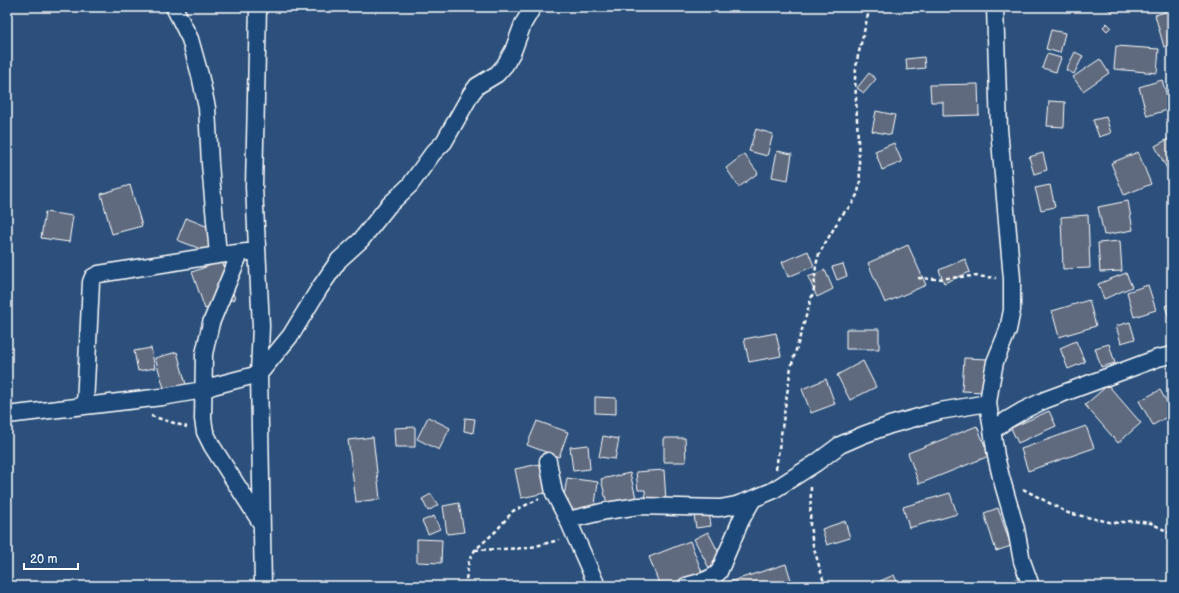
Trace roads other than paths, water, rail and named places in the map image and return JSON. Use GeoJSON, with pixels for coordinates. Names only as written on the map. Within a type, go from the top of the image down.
{"type":"FeatureCollection","features":[{"type":"Feature","properties":{"kind":"street"},"geometry":{"type":"LineString","coordinates":[[174,7],[190,39],[200,74],[207,108],[218,256]]}},
{"type":"Feature","properties":{"kind":"street"},"geometry":{"type":"LineString","coordinates":[[258,7],[254,187],[261,326],[259,374],[263,586]]}},
{"type":"Feature","properties":{"kind":"street"},"geometry":{"type":"LineString","coordinates":[[7,415],[121,402],[203,390],[259,374],[291,335],[319,289],[339,260],[361,240],[388,206],[410,185],[433,153],[444,142],[470,94],[477,86],[496,74],[505,66],[513,51],[523,24],[533,7]]}},
{"type":"Feature","properties":{"kind":"street"},"geometry":{"type":"LineString","coordinates":[[996,7],[999,129],[1012,279],[1012,310],[1008,330],[995,362],[990,383],[988,403],[1001,477],[1016,529],[1022,561],[1031,586]]}},
{"type":"Feature","properties":{"kind":"street"},"geometry":{"type":"LineString","coordinates":[[85,405],[91,282],[93,277],[99,274],[257,251]]}},
{"type":"Feature","properties":{"kind":"street"},"geometry":{"type":"LineString","coordinates":[[240,253],[211,323],[204,354],[203,418],[205,432],[212,446],[261,523]]}},
{"type":"Feature","properties":{"kind":"street"},"geometry":{"type":"LineString","coordinates":[[992,430],[1018,413],[1045,400],[1158,358],[1172,355]]}},
{"type":"Feature","properties":{"kind":"street"},"geometry":{"type":"LineString","coordinates":[[568,520],[639,506],[720,508],[736,505],[772,491],[816,463],[840,445],[863,435],[890,425],[940,411],[988,403]]}},
{"type":"Feature","properties":{"kind":"street"},"geometry":{"type":"LineString","coordinates":[[548,461],[554,493],[575,535],[592,583]]}},
{"type":"Feature","properties":{"kind":"street"},"geometry":{"type":"LineString","coordinates":[[686,586],[714,577],[719,572],[741,520],[754,499]]}}]}
